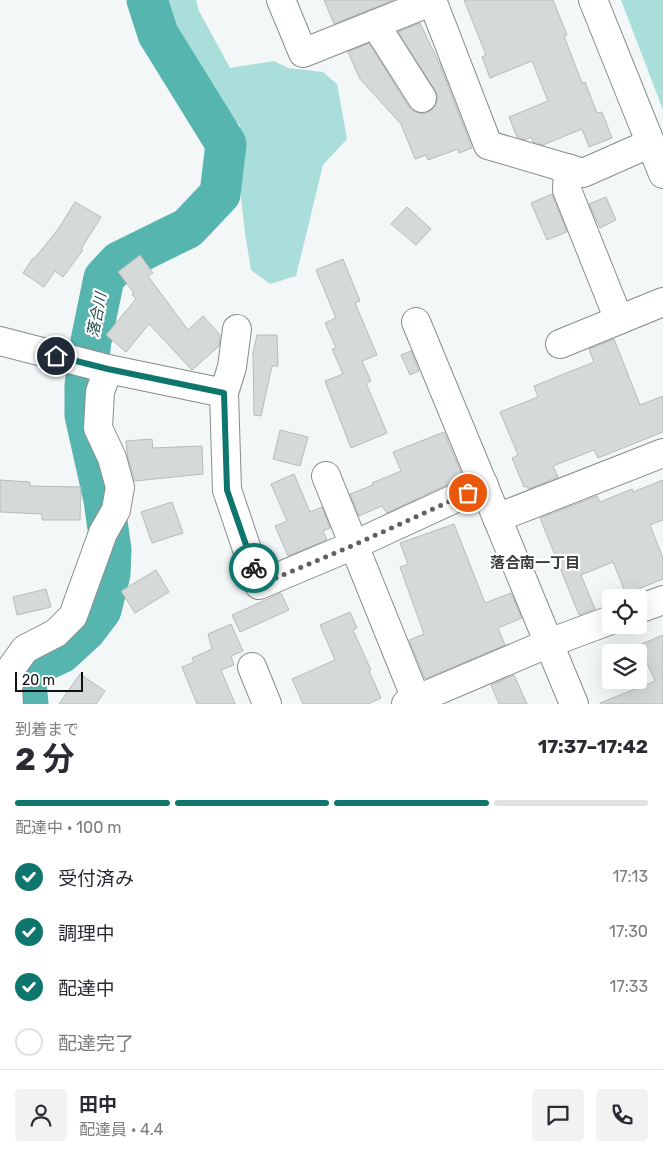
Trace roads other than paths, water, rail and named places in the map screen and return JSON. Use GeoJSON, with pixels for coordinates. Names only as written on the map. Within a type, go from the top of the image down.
{"type":"FeatureCollection","features":[{"type":"Feature","properties":{"kind":"street"},"geometry":{"type":"LineString","coordinates":[[281,0],[302,53],[432,0],[488,146],[583,172],[651,143]]}},
{"type":"Feature","properties":{"kind":"street"},"geometry":{"type":"LineString","coordinates":[[593,0],[663,174]]}},
{"type":"Feature","properties":{"kind":"street"},"geometry":{"type":"LineString","coordinates":[[375,24],[422,98]]}},
{"type":"Feature","properties":{"kind":"street"},"geometry":{"type":"LineString","coordinates":[[568,168],[567,190],[620,320]]}},
{"type":"Feature","properties":{"kind":"street"},"geometry":{"type":"LineString","coordinates":[[560,344],[663,302]]}},
{"type":"Feature","properties":{"kind":"street"},"geometry":{"type":"LineString","coordinates":[[416,322],[574,704]]}},
{"type":"Feature","properties":{"kind":"street"},"geometry":{"type":"LineString","coordinates":[[237,329],[232,367],[224,393],[227,490],[259,585],[354,545],[484,485]]}},
{"type":"Feature","properties":{"kind":"street"},"geometry":{"type":"LineString","coordinates":[[0,341],[108,369],[224,393]]}},
{"type":"Feature","properties":{"kind":"street"},"geometry":{"type":"LineString","coordinates":[[9,704],[8,689],[12,667],[25,649],[56,633],[73,616],[103,533],[116,510],[120,486],[112,458],[98,428],[100,392],[108,369]]}},
{"type":"Feature","properties":{"kind":"street"},"geometry":{"type":"LineString","coordinates":[[498,518],[663,453]]}},
{"type":"Feature","properties":{"kind":"street"},"geometry":{"type":"LineString","coordinates":[[326,476],[413,703],[549,643],[602,623]]}},
{"type":"Feature","properties":{"kind":"street"},"geometry":{"type":"LineString","coordinates":[[647,606],[663,600]]}},
{"type":"Feature","properties":{"kind":"street"},"geometry":{"type":"LineString","coordinates":[[252,667],[267,704]]}},
{"type":"Feature","properties":{"kind":"waterway","name":"落合川"},"geometry":{"type":"LineString","coordinates":[[28,704],[26,682],[33,666],[61,653],[85,631],[101,610],[110,574],[111,550],[104,500],[85,415],[85,386],[91,341],[104,278],[119,262],[188,228],[220,194],[226,144],[158,34],[147,0]]}},
{"type":"Feature","properties":{"kind":"district","name":"落合南一丁目"},"geometry":{"type":"Point","coordinates":[535,563]}}]}
